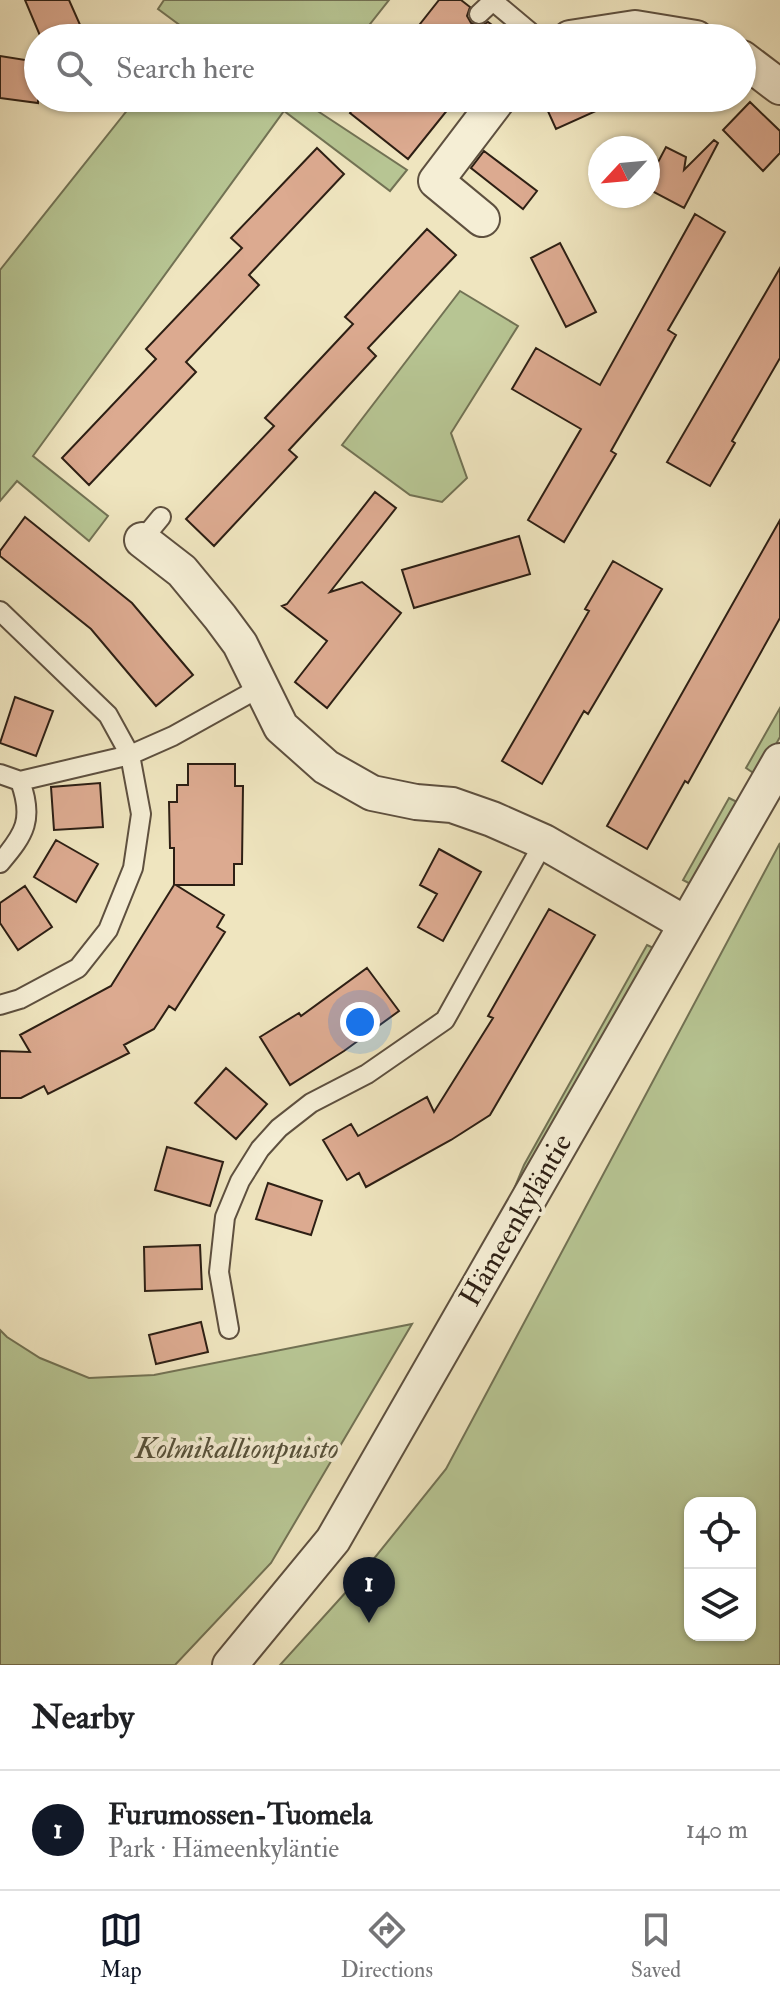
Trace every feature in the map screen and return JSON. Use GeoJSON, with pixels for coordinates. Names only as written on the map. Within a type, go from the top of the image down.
{"type":"FeatureCollection","features":[{"type":"Feature","properties":{"kind":"street"},"geometry":{"type":"LineString","coordinates":[[756,69],[780,87]]}},
{"type":"Feature","properties":{"kind":"street"},"geometry":{"type":"LineString","coordinates":[[482,219],[436,181],[488,112]]}},
{"type":"Feature","properties":{"kind":"street"},"geometry":{"type":"LineString","coordinates":[[151,528],[240,644],[281,727],[308,753],[372,793],[452,805],[544,842],[686,924]]}},
{"type":"Feature","properties":{"kind":"street","name":"Hämeenkyläntie"},"geometry":{"type":"LineString","coordinates":[[230,1665],[333,1540],[780,761]]}},
{"type":"Feature","properties":{"kind":"lane"},"geometry":{"type":"LineString","coordinates":[[479,14],[493,1],[520,24]]}},
{"type":"Feature","properties":{"kind":"lane"},"geometry":{"type":"LineString","coordinates":[[0,611],[108,715],[130,755],[141,814],[133,868],[108,930],[78,968],[20,999],[0,1005]]}},
{"type":"Feature","properties":{"kind":"lane"},"geometry":{"type":"LineString","coordinates":[[0,774],[20,781],[130,755],[173,736],[261,687]]}},
{"type":"Feature","properties":{"kind":"lane"},"geometry":{"type":"LineString","coordinates":[[0,863],[21,838],[28,803],[20,781]]}},
{"type":"Feature","properties":{"kind":"lane"},"geometry":{"type":"LineString","coordinates":[[229,1329],[219,1272],[225,1217],[240,1181],[260,1149],[279,1128],[311,1103],[367,1074],[445,1020],[544,842]]}},
{"type":"Feature","properties":{"kind":"green space"},"geometry":{"type":"Polygon","coordinates":[[[164,0],[389,0],[370,24],[178,24],[158,9],[164,0]]]}},
{"type":"Feature","properties":{"kind":"green space"},"geometry":{"type":"Polygon","coordinates":[[[126,112],[283,112],[33,456],[108,516],[89,541],[17,481],[0,501],[0,270],[126,112]]]}},
{"type":"Feature","properties":{"kind":"green space"},"geometry":{"type":"Polygon","coordinates":[[[285,112],[319,112],[407,170],[390,191],[285,112]]]}},
{"type":"Feature","properties":{"kind":"green space"},"geometry":{"type":"Polygon","coordinates":[[[460,291],[518,326],[451,433],[467,478],[442,502],[410,495],[342,445],[460,291]]]}},
{"type":"Feature","properties":{"kind":"green space"},"geometry":{"type":"Polygon","coordinates":[[[780,708],[780,737],[758,776],[746,768],[780,708]]]}},
{"type":"Feature","properties":{"kind":"green space"},"geometry":{"type":"Polygon","coordinates":[[[729,798],[743,805],[696,887],[683,880],[729,798]]]}},
{"type":"Feature","properties":{"kind":"green space"},"geometry":{"type":"Polygon","coordinates":[[[780,843],[780,1665],[280,1665],[356,1581],[446,1469],[780,843]]]}},
{"type":"Feature","properties":{"kind":"green space"},"geometry":{"type":"Polygon","coordinates":[[[647,945],[660,951],[507,1206],[524,1165],[647,945]]]}},
{"type":"Feature","properties":{"kind":"green space","name":"Kolmikallionpuisto"},"geometry":{"type":"Polygon","coordinates":[[[412,1324],[271,1563],[175,1665],[0,1665],[0,1330],[40,1358],[89,1378],[154,1375],[412,1324]]]}},
{"type":"Feature","properties":{"kind":"building"},"geometry":{"type":"Polygon","coordinates":[[[25,0],[69,0],[80,24],[35,24],[25,0]]]}},
{"type":"Feature","properties":{"kind":"building"},"geometry":{"type":"Polygon","coordinates":[[[439,0],[461,0],[470,7],[467,16],[474,24],[420,24],[439,0]]]}},
{"type":"Feature","properties":{"kind":"building"},"geometry":{"type":"Polygon","coordinates":[[[0,56],[24,60],[24,101],[0,98],[0,56]]]}},
{"type":"Feature","properties":{"kind":"building"},"geometry":{"type":"Polygon","coordinates":[[[756,108],[780,131],[780,153],[763,171],[723,130],[740,112],[756,112],[756,108]]]}},
{"type":"Feature","properties":{"kind":"building"},"geometry":{"type":"Polygon","coordinates":[[[351,112],[446,112],[408,159],[351,112]]]}},
{"type":"Feature","properties":{"kind":"building"},"geometry":{"type":"Polygon","coordinates":[[[548,112],[594,112],[556,129],[548,112]]]}},
{"type":"Feature","properties":{"kind":"building"},"geometry":{"type":"Polygon","coordinates":[[[714,140],[718,143],[684,208],[660,195],[660,158],[666,147],[686,157],[684,170],[714,140]]]}},
{"type":"Feature","properties":{"kind":"building"},"geometry":{"type":"Polygon","coordinates":[[[317,148],[344,174],[249,275],[259,285],[186,362],[196,372],[89,485],[62,458],[156,359],[146,349],[242,248],[231,238],[317,148]]]}},
{"type":"Feature","properties":{"kind":"building"},"geometry":{"type":"Polygon","coordinates":[[[484,151],[537,191],[523,209],[471,168],[484,151]]]}},
{"type":"Feature","properties":{"kind":"building"},"geometry":{"type":"Polygon","coordinates":[[[695,214],[725,232],[668,330],[676,335],[611,451],[616,454],[564,542],[528,520],[581,429],[512,389],[536,348],[600,385],[695,214]]]}},
{"type":"Feature","properties":{"kind":"building"},"geometry":{"type":"Polygon","coordinates":[[[427,229],[456,255],[368,348],[376,356],[289,450],[297,457],[214,546],[186,519],[274,426],[265,418],[353,324],[345,317],[427,229]]]}},
{"type":"Feature","properties":{"kind":"building"},"geometry":{"type":"Polygon","coordinates":[[[560,243],[596,312],[566,327],[531,258],[560,243]]]}},
{"type":"Feature","properties":{"kind":"building"},"geometry":{"type":"Polygon","coordinates":[[[780,268],[780,358],[710,486],[667,462],[780,268]]]}},
{"type":"Feature","properties":{"kind":"building"},"geometry":{"type":"Polygon","coordinates":[[[375,492],[396,508],[330,592],[362,582],[401,613],[327,708],[295,682],[327,641],[282,606],[287,604],[375,492]]]}},
{"type":"Feature","properties":{"kind":"building"},"geometry":{"type":"Polygon","coordinates":[[[25,517],[132,603],[193,675],[156,706],[91,629],[0,556],[0,551],[25,517]]]}},
{"type":"Feature","properties":{"kind":"building"},"geometry":{"type":"Polygon","coordinates":[[[780,520],[780,618],[688,783],[685,781],[647,849],[607,826],[780,520]]]}},
{"type":"Feature","properties":{"kind":"building"},"geometry":{"type":"Polygon","coordinates":[[[519,536],[530,574],[414,608],[402,570],[519,536]]]}},
{"type":"Feature","properties":{"kind":"building"},"geometry":{"type":"Polygon","coordinates":[[[613,561],[662,589],[588,714],[584,711],[542,784],[502,761],[589,611],[585,609],[613,561]]]}},
{"type":"Feature","properties":{"kind":"building"},"geometry":{"type":"Polygon","coordinates":[[[15,697],[53,711],[36,756],[0,743],[15,697]]]}},
{"type":"Feature","properties":{"kind":"building"},"geometry":{"type":"Polygon","coordinates":[[[188,764],[235,764],[235,786],[243,786],[242,864],[234,864],[234,885],[176,885],[224,915],[217,927],[225,932],[175,1010],[169,1006],[154,1029],[124,1045],[129,1053],[48,1094],[44,1086],[21,1098],[0,1098],[0,1051],[30,1052],[20,1035],[111,986],[174,885],[169,802],[177,802],[177,785],[188,785],[188,764]]]}},
{"type":"Feature","properties":{"kind":"building"},"geometry":{"type":"Polygon","coordinates":[[[100,783],[103,827],[54,830],[51,787],[100,783]]]}},
{"type":"Feature","properties":{"kind":"building"},"geometry":{"type":"Polygon","coordinates":[[[56,840],[98,864],[76,902],[34,877],[56,840]]]}},
{"type":"Feature","properties":{"kind":"building"},"geometry":{"type":"Polygon","coordinates":[[[439,849],[481,872],[443,941],[418,927],[437,894],[420,885],[439,849]]]}},
{"type":"Feature","properties":{"kind":"building"},"geometry":{"type":"Polygon","coordinates":[[[25,886],[52,927],[18,950],[0,923],[0,903],[25,886]]]}},
{"type":"Feature","properties":{"kind":"building"},"geometry":{"type":"Polygon","coordinates":[[[549,909],[595,935],[490,1115],[366,1187],[359,1173],[347,1180],[323,1140],[351,1124],[358,1136],[427,1097],[434,1112],[493,1018],[488,1016],[549,909]]]}},
{"type":"Feature","properties":{"kind":"building"},"geometry":{"type":"Polygon","coordinates":[[[367,968],[399,1011],[290,1085],[260,1037],[299,1013],[301,1016],[367,968]]]}},
{"type":"Feature","properties":{"kind":"building"},"geometry":{"type":"Polygon","coordinates":[[[226,1068],[267,1104],[236,1139],[195,1103],[226,1068]]]}},
{"type":"Feature","properties":{"kind":"building"},"geometry":{"type":"Polygon","coordinates":[[[167,1147],[223,1162],[210,1206],[155,1190],[167,1147]]]}},
{"type":"Feature","properties":{"kind":"building"},"geometry":{"type":"Polygon","coordinates":[[[268,1183],[322,1201],[311,1235],[256,1219],[268,1183]]]}},
{"type":"Feature","properties":{"kind":"building"},"geometry":{"type":"Polygon","coordinates":[[[200,1245],[202,1289],[145,1291],[144,1247],[200,1245]]]}},
{"type":"Feature","properties":{"kind":"building"},"geometry":{"type":"Polygon","coordinates":[[[201,1322],[208,1352],[156,1364],[149,1335],[201,1322]]]}},
{"type":"Feature","properties":{"kind":"place","name":"Furumossen-Tuomela"},"geometry":{"type":"Point","coordinates":[369,1623]}}]}
